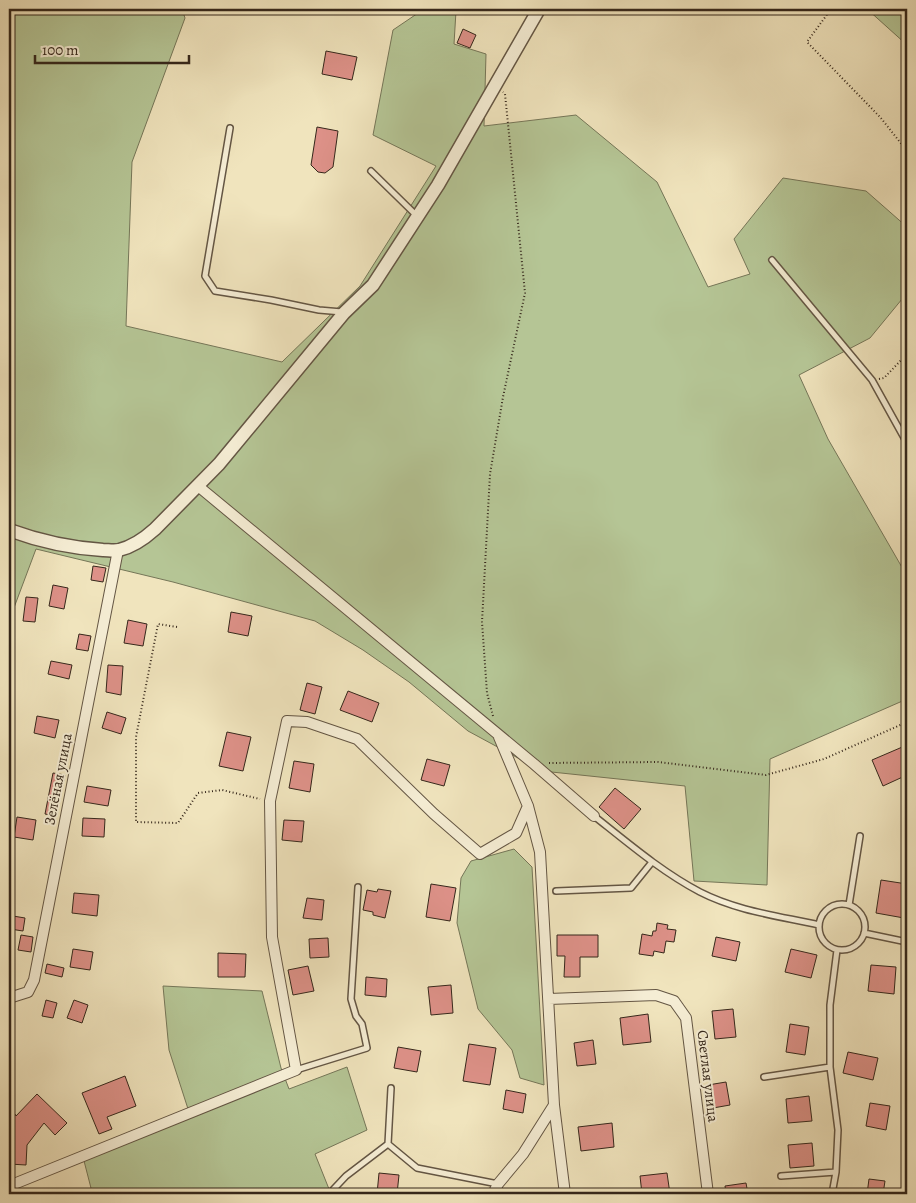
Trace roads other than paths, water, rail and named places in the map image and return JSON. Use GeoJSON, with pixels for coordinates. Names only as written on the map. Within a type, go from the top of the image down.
{"type":"FeatureCollection","features":[{"type":"Feature","properties":{"kind":"street"},"geometry":{"type":"LineString","coordinates":[[9,530],[36,540],[68,546],[118,550],[144,538],[198,486],[219,464],[344,313],[374,285],[438,185],[539,9]]}},
{"type":"Feature","properties":{"kind":"street"},"geometry":{"type":"LineString","coordinates":[[198,486],[534,764],[594,816]]}},
{"type":"Feature","properties":{"kind":"street","name":"Зелёная улица"},"geometry":{"type":"LineString","coordinates":[[9,998],[28,992],[34,980],[118,550]]}},
{"type":"Feature","properties":{"kind":"street"},"geometry":{"type":"LineString","coordinates":[[9,1186],[296,1070],[272,937],[270,801],[287,722],[308,722],[358,739],[434,814],[480,854],[516,832],[528,806]]}},
{"type":"Feature","properties":{"kind":"street"},"geometry":{"type":"LineString","coordinates":[[498,735],[528,806],[540,852],[554,1105],[565,1194]]}},
{"type":"Feature","properties":{"kind":"street","name":"Светлая улица"},"geometry":{"type":"LineString","coordinates":[[549,999],[656,995],[674,1001],[686,1018],[708,1194]]}},
{"type":"Feature","properties":{"kind":"street"},"geometry":{"type":"LineString","coordinates":[[493,1194],[498,1184],[523,1154],[554,1105]]}},
{"type":"Feature","properties":{"kind":"lane"},"geometry":{"type":"LineString","coordinates":[[230,128],[205,276],[215,291],[344,313]]}},
{"type":"Feature","properties":{"kind":"lane"},"geometry":{"type":"LineString","coordinates":[[371,171],[418,216]]}},
{"type":"Feature","properties":{"kind":"lane"},"geometry":{"type":"LineString","coordinates":[[772,260],[872,380],[907,443]]}},
{"type":"Feature","properties":{"kind":"lane"},"geometry":{"type":"LineString","coordinates":[[594,816],[652,862],[701,893],[738,908],[819,925]]}},
{"type":"Feature","properties":{"kind":"lane"},"geometry":{"type":"LineString","coordinates":[[849,905],[860,836]]}},
{"type":"Feature","properties":{"kind":"lane"},"geometry":{"type":"LineString","coordinates":[[556,891],[631,888],[652,862]]}},
{"type":"Feature","properties":{"kind":"lane"},"geometry":{"type":"LineString","coordinates":[[296,1070],[367,1048],[362,1024],[356,1016],[351,1000],[358,887]]}},
{"type":"Feature","properties":{"kind":"lane"},"geometry":{"type":"LineString","coordinates":[[842,904],[849,905],[860,913],[865,926],[862,939],[851,948],[837,950],[831,948],[821,938],[819,925],[824,912],[829,908],[842,904]]}},
{"type":"Feature","properties":{"kind":"lane"},"geometry":{"type":"LineString","coordinates":[[864,933],[907,942]]}},
{"type":"Feature","properties":{"kind":"lane"},"geometry":{"type":"LineString","coordinates":[[832,1194],[836,1172],[838,1130],[830,1067],[830,1005],[837,950]]}},
{"type":"Feature","properties":{"kind":"lane"},"geometry":{"type":"LineString","coordinates":[[764,1077],[830,1067]]}},
{"type":"Feature","properties":{"kind":"lane"},"geometry":{"type":"LineString","coordinates":[[329,1194],[346,1176],[388,1144],[391,1088]]}},
{"type":"Feature","properties":{"kind":"lane"},"geometry":{"type":"LineString","coordinates":[[388,1144],[417,1168],[498,1184]]}},
{"type":"Feature","properties":{"kind":"lane"},"geometry":{"type":"LineString","coordinates":[[781,1176],[836,1172]]}}]}
